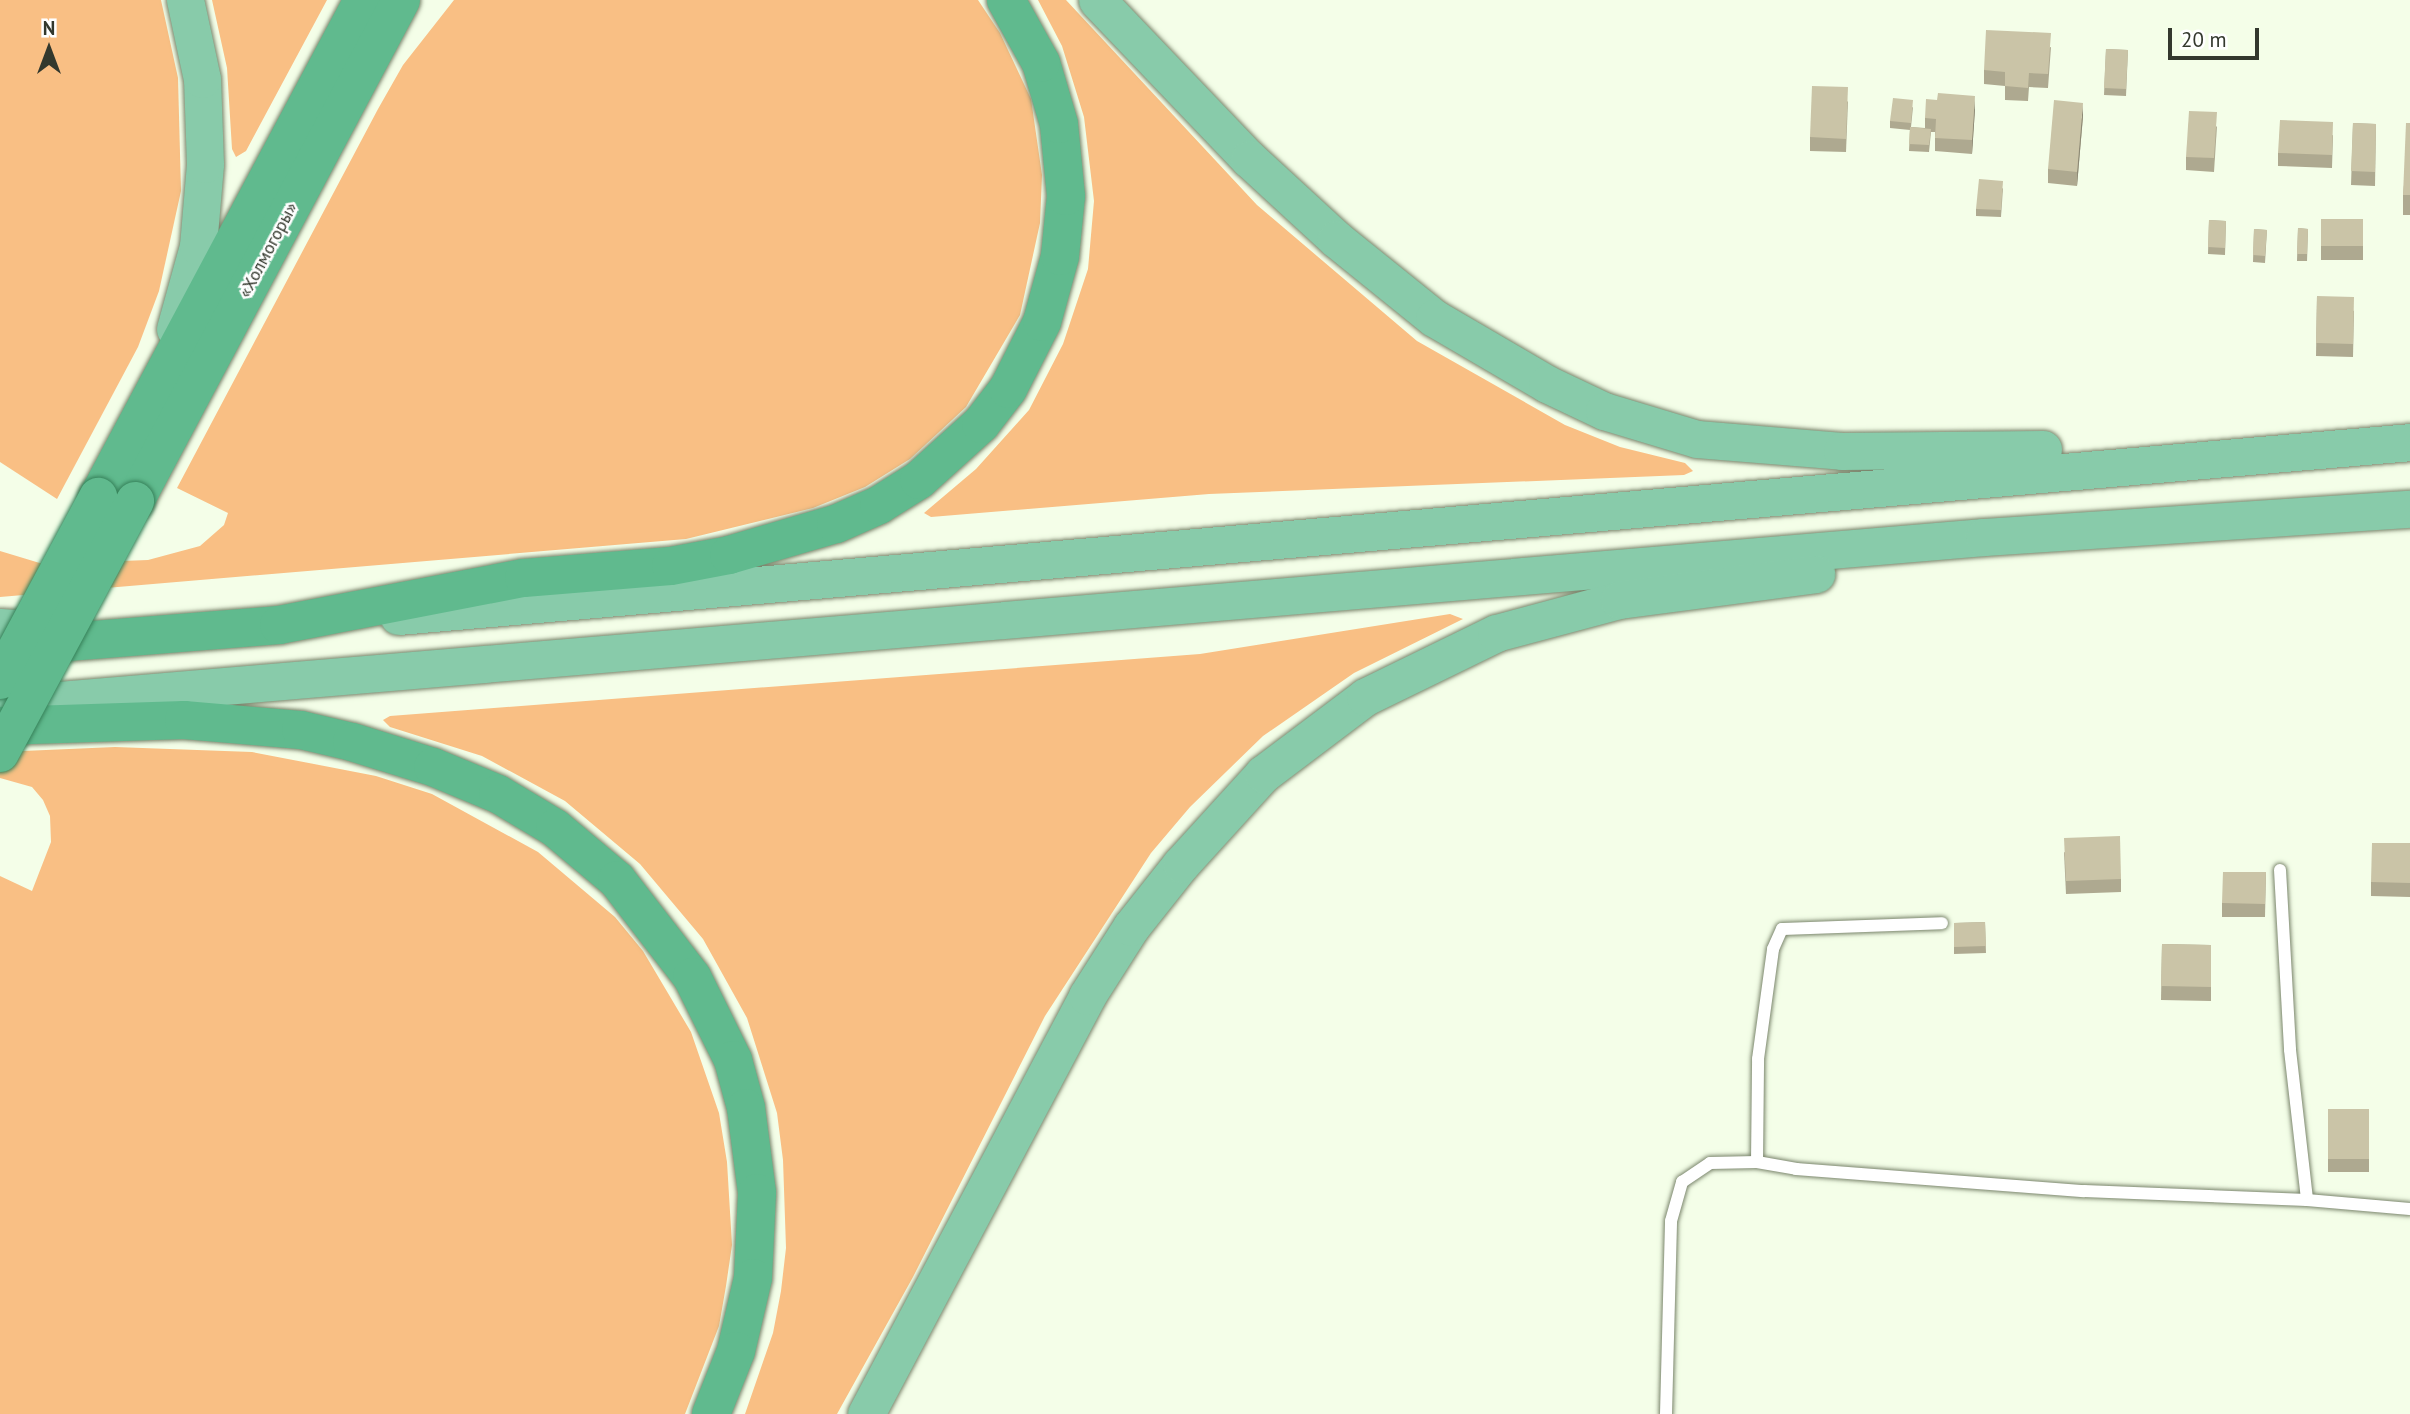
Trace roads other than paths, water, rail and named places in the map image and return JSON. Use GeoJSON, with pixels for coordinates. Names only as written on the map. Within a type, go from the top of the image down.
{"type":"FeatureCollection","features":[{"type":"Feature","properties":{"kind":"highway","name":"«Холмогоры»"},"geometry":{"type":"LineString","coordinates":[[0,680],[363,0]]}},
{"type":"Feature","properties":{"kind":"highway","name":"«Холмогоры»"},"geometry":{"type":"LineString","coordinates":[[0,753],[401,0]]}},
{"type":"Feature","properties":{"kind":"highway"},"geometry":{"type":"LineString","coordinates":[[252,280],[314,181],[373,73],[423,0]]}},
{"type":"Feature","properties":{"kind":"highway"},"geometry":{"type":"LineString","coordinates":[[0,648],[279,625],[524,578],[671,566],[784,541],[879,505],[951,453],[981,424],[1028,357],[1054,285],[1065,225],[1064,159],[1051,91],[1028,36],[1006,0]]}},
{"type":"Feature","properties":{"kind":"highway"},"geometry":{"type":"LineString","coordinates":[[0,726],[184,720],[301,730],[352,742],[433,767],[498,794],[555,828],[617,880],[692,977],[733,1060],[746,1108],[757,1192],[753,1278],[736,1351],[711,1414]]}},
{"type":"Feature","properties":{"kind":"main road"},"geometry":{"type":"LineString","coordinates":[[98,497],[176,327],[198,246],[205,118],[202,79],[185,0]]}},
{"type":"Feature","properties":{"kind":"main road"},"geometry":{"type":"LineString","coordinates":[[1097,0],[1249,159],[1380,276],[1486,350],[1604,411],[1697,439],[1752,446],[1975,453],[2118,445],[2300,453]]}},
{"type":"Feature","properties":{"kind":"main road"},"geometry":{"type":"LineString","coordinates":[[279,625],[2410,442]]}},
{"type":"Feature","properties":{"kind":"main road"},"geometry":{"type":"LineString","coordinates":[[0,705],[2188,521],[2410,509]]}},
{"type":"Feature","properties":{"kind":"main road"},"geometry":{"type":"LineString","coordinates":[[866,1414],[1034,1088],[1131,927],[1189,853],[1263,774],[1365,697],[1496,632],[1571,610],[2188,521]]}},
{"type":"Feature","properties":{"kind":"main road"},"geometry":{"type":"LineString","coordinates":[[0,627],[134,636]]}},
{"type":"Feature","properties":{"kind":"lane"},"geometry":{"type":"LineString","coordinates":[[2280,870],[2290,1050],[2307,1200]]}},
{"type":"Feature","properties":{"kind":"lane"},"geometry":{"type":"LineString","coordinates":[[1757,1162],[1758,1059],[1773,949],[1782,929],[1942,923]]}},
{"type":"Feature","properties":{"kind":"lane"},"geometry":{"type":"LineString","coordinates":[[1666,1414],[1671,1221],[1682,1182],[1710,1163],[1757,1162],[1796,1169],[2084,1191],[2307,1200],[2410,1209]]}}]}
